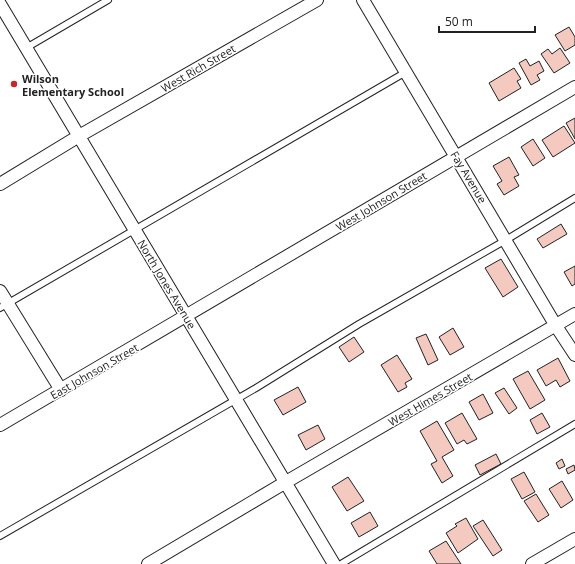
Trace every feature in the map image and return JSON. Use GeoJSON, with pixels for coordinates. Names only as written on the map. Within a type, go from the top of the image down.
{"type":"FeatureCollection","features":[{"type":"Feature","properties":{"kind":"street","name":"West Rich Street"},"geometry":{"type":"LineString","coordinates":[[0,184],[79,136],[317,0]]}},
{"type":"Feature","properties":{"kind":"street","name":"Fay Avenue"},"geometry":{"type":"LineString","coordinates":[[363,0],[556,326],[575,355]]}},
{"type":"Feature","properties":{"kind":"street","name":"North Jones Avenue"},"geometry":{"type":"LineString","coordinates":[[0,4],[334,564]]}},
{"type":"Feature","properties":{"kind":"street","name":"West Johnson Street"},"geometry":{"type":"LineString","coordinates":[[187,316],[575,87]]}},
{"type":"Feature","properties":{"kind":"street"},"geometry":{"type":"LineString","coordinates":[[0,291],[4,306],[62,390]]}},
{"type":"Feature","properties":{"kind":"street","name":"West Himes Street"},"geometry":{"type":"LineString","coordinates":[[148,564],[575,314]]}},
{"type":"Feature","properties":{"kind":"street","name":"East Johnson Street"},"geometry":{"type":"LineString","coordinates":[[0,425],[187,316]]}},
{"type":"Feature","properties":{"kind":"street"},"geometry":{"type":"LineString","coordinates":[[532,564],[575,539]]}},
{"type":"Feature","properties":{"kind":"lane"},"geometry":{"type":"LineString","coordinates":[[26,48],[108,0]]}},
{"type":"Feature","properties":{"kind":"lane"},"geometry":{"type":"LineString","coordinates":[[4,306],[406,72]]}},
{"type":"Feature","properties":{"kind":"lane"},"geometry":{"type":"LineString","coordinates":[[0,536],[236,399],[359,324],[506,240],[575,198]]}},
{"type":"Feature","properties":{"kind":"lane"},"geometry":{"type":"LineString","coordinates":[[341,564],[575,424]]}},
{"type":"Feature","properties":{"kind":"building"},"geometry":{"type":"Polygon","coordinates":[[[569,27],[575,37],[575,45],[565,51],[555,35],[569,27]]]}},
{"type":"Feature","properties":{"kind":"building"},"geometry":{"type":"Polygon","coordinates":[[[560,48],[570,63],[554,73],[541,54],[548,49],[552,54],[560,48]]]}},
{"type":"Feature","properties":{"kind":"building"},"geometry":{"type":"Polygon","coordinates":[[[526,59],[530,66],[539,61],[544,71],[537,75],[540,80],[531,85],[519,63],[526,59]]]}},
{"type":"Feature","properties":{"kind":"building"},"geometry":{"type":"Polygon","coordinates":[[[514,68],[521,79],[517,81],[521,88],[499,101],[489,83],[514,68]]]}},
{"type":"Feature","properties":{"kind":"building"},"geometry":{"type":"Polygon","coordinates":[[[575,118],[575,139],[566,123],[575,118]]]}},
{"type":"Feature","properties":{"kind":"building"},"geometry":{"type":"Polygon","coordinates":[[[564,126],[575,143],[553,157],[542,140],[564,126]]]}},
{"type":"Feature","properties":{"kind":"building"},"geometry":{"type":"Polygon","coordinates":[[[533,139],[545,158],[533,166],[521,147],[533,139]]]}},
{"type":"Feature","properties":{"kind":"building"},"geometry":{"type":"Polygon","coordinates":[[[509,157],[519,175],[514,177],[519,186],[504,195],[497,184],[502,181],[493,166],[509,157]]]}},
{"type":"Feature","properties":{"kind":"building"},"geometry":{"type":"Polygon","coordinates":[[[561,224],[567,234],[543,248],[537,239],[561,224]]]}},
{"type":"Feature","properties":{"kind":"building"},"geometry":{"type":"Polygon","coordinates":[[[501,259],[518,287],[503,297],[485,268],[501,259]]]}},
{"type":"Feature","properties":{"kind":"building"},"geometry":{"type":"Polygon","coordinates":[[[575,266],[575,284],[572,286],[564,272],[575,266]]]}},
{"type":"Feature","properties":{"kind":"building"},"geometry":{"type":"Polygon","coordinates":[[[453,328],[464,347],[450,355],[439,337],[453,328]]]}},
{"type":"Feature","properties":{"kind":"building"},"geometry":{"type":"Polygon","coordinates":[[[426,334],[438,360],[428,365],[416,338],[426,334]]]}},
{"type":"Feature","properties":{"kind":"building"},"geometry":{"type":"Polygon","coordinates":[[[354,337],[364,352],[349,362],[339,347],[354,337]]]}},
{"type":"Feature","properties":{"kind":"building"},"geometry":{"type":"Polygon","coordinates":[[[397,355],[412,379],[405,383],[407,387],[398,392],[381,365],[397,355]]]}},
{"type":"Feature","properties":{"kind":"building"},"geometry":{"type":"Polygon","coordinates":[[[558,358],[570,381],[560,387],[556,380],[546,386],[537,370],[558,358]]]}},
{"type":"Feature","properties":{"kind":"building"},"geometry":{"type":"Polygon","coordinates":[[[528,371],[545,400],[530,409],[513,379],[528,371]]]}},
{"type":"Feature","properties":{"kind":"building"},"geometry":{"type":"Polygon","coordinates":[[[298,387],[306,402],[283,415],[274,400],[298,387]]]}},
{"type":"Feature","properties":{"kind":"building"},"geometry":{"type":"Polygon","coordinates":[[[504,388],[517,408],[509,414],[495,393],[504,388]]]}},
{"type":"Feature","properties":{"kind":"building"},"geometry":{"type":"Polygon","coordinates":[[[483,394],[493,413],[479,420],[469,402],[483,394]]]}},
{"type":"Feature","properties":{"kind":"building"},"geometry":{"type":"Polygon","coordinates":[[[462,413],[477,439],[467,444],[464,440],[457,444],[445,423],[462,413]]]}},
{"type":"Feature","properties":{"kind":"building"},"geometry":{"type":"Polygon","coordinates":[[[542,413],[550,427],[537,434],[530,420],[542,413]]]}},
{"type":"Feature","properties":{"kind":"building"},"geometry":{"type":"Polygon","coordinates":[[[437,421],[454,450],[442,457],[453,476],[442,483],[431,464],[437,461],[420,431],[437,421]]]}},
{"type":"Feature","properties":{"kind":"building"},"geometry":{"type":"Polygon","coordinates":[[[318,425],[325,439],[306,450],[298,435],[318,425]]]}},
{"type":"Feature","properties":{"kind":"building"},"geometry":{"type":"Polygon","coordinates":[[[496,454],[501,464],[480,475],[475,465],[496,454]]]}},
{"type":"Feature","properties":{"kind":"building"},"geometry":{"type":"Polygon","coordinates":[[[562,459],[565,466],[559,469],[556,463],[562,459]]]}},
{"type":"Feature","properties":{"kind":"building"},"geometry":{"type":"Polygon","coordinates":[[[574,465],[575,470],[568,474],[566,469],[574,465]]]}},
{"type":"Feature","properties":{"kind":"building"},"geometry":{"type":"Polygon","coordinates":[[[524,472],[535,492],[522,499],[511,479],[524,472]]]}},
{"type":"Feature","properties":{"kind":"building"},"geometry":{"type":"Polygon","coordinates":[[[348,477],[364,501],[347,511],[332,487],[348,477]]]}},
{"type":"Feature","properties":{"kind":"building"},"geometry":{"type":"Polygon","coordinates":[[[562,481],[573,500],[561,508],[549,489],[562,481]]]}},
{"type":"Feature","properties":{"kind":"building"},"geometry":{"type":"Polygon","coordinates":[[[536,494],[549,515],[538,522],[524,501],[536,494]]]}},
{"type":"Feature","properties":{"kind":"building"},"geometry":{"type":"Polygon","coordinates":[[[370,512],[378,526],[359,537],[351,523],[370,512]]]}},
{"type":"Feature","properties":{"kind":"building"},"geometry":{"type":"Polygon","coordinates":[[[466,518],[478,539],[458,553],[446,533],[457,526],[455,524],[466,518]]]}},
{"type":"Feature","properties":{"kind":"building"},"geometry":{"type":"Polygon","coordinates":[[[483,520],[502,550],[493,556],[473,526],[483,520]]]}},
{"type":"Feature","properties":{"kind":"building"},"geometry":{"type":"Polygon","coordinates":[[[446,541],[461,564],[437,564],[429,551],[446,541]]]}},
{"type":"Feature","properties":{"kind":"place","name":"Wilson Elementary School"},"geometry":{"type":"Point","coordinates":[14,84]}}]}
